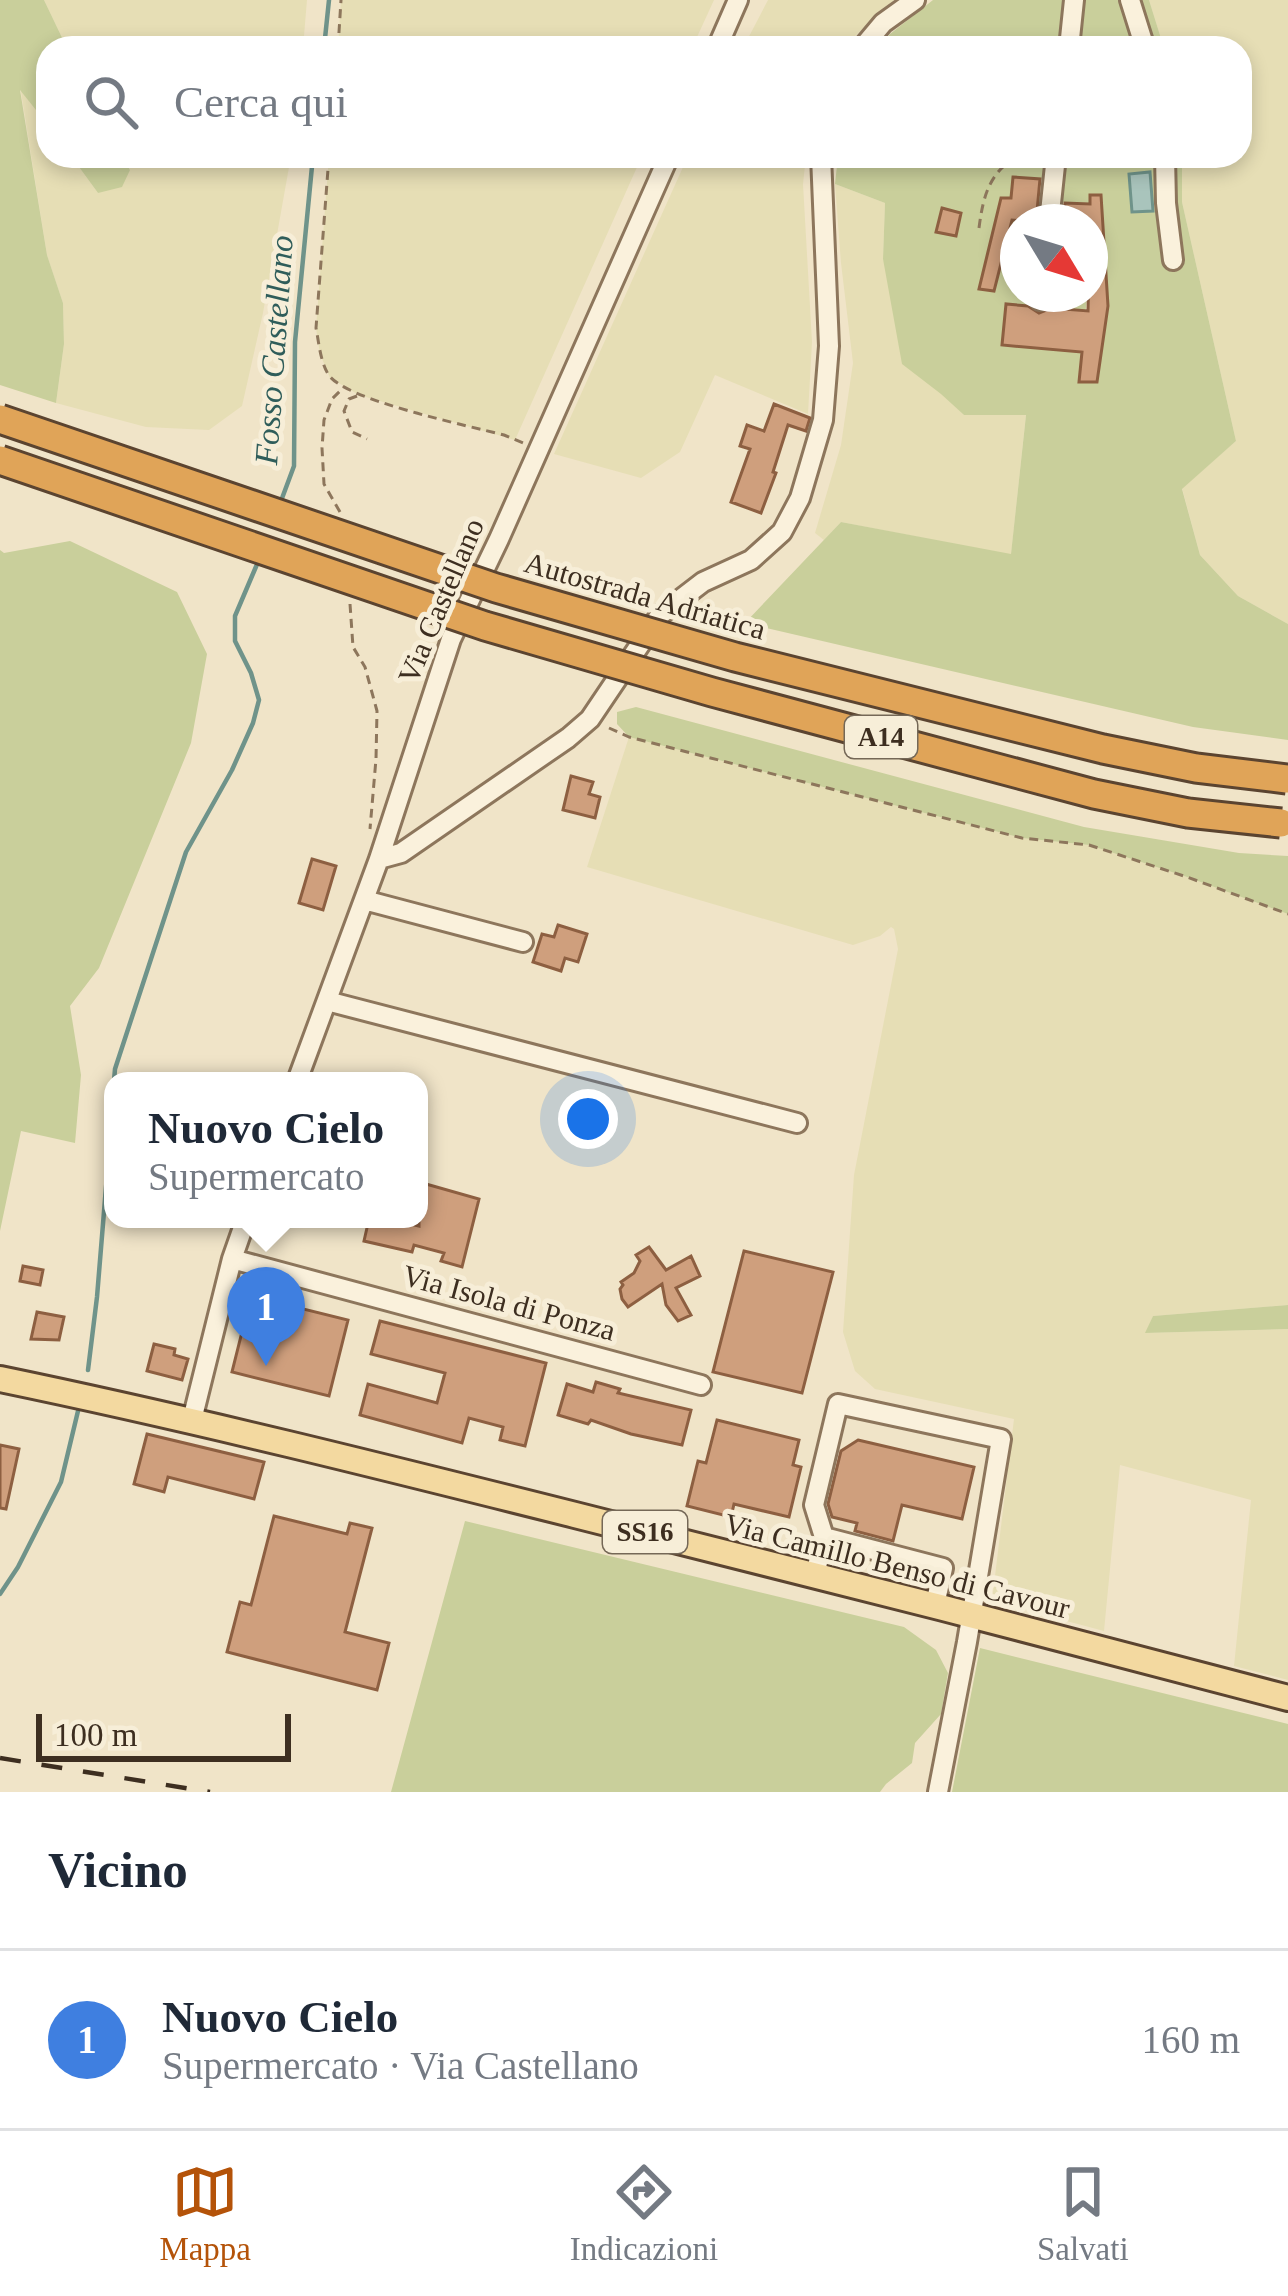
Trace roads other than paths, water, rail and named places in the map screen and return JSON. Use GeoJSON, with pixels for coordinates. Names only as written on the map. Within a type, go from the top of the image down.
{"type":"FeatureCollection","features":[{"type":"Feature","properties":{"kind":"highway","name":"Autostrada Adriatica"},"geometry":{"type":"LineString","coordinates":[[0,419],[496,588],[714,650],[1102,749],[1196,768],[1286,779]]}},
{"type":"Feature","properties":{"kind":"highway","name":"A14"},"geometry":{"type":"LineString","coordinates":[[0,460],[485,626],[712,692],[1094,794],[1188,813],[1281,823]]}},
{"type":"Feature","properties":{"kind":"main road","name":"Via Camillo Benso di Cavour"},"geometry":{"type":"LineString","coordinates":[[0,1379],[192,1420],[1288,1698]]}},
{"type":"Feature","properties":{"kind":"street"},"geometry":{"type":"LineString","coordinates":[[722,36],[738,0]]}},
{"type":"Feature","properties":{"kind":"street"},"geometry":{"type":"LineString","coordinates":[[872,36],[915,0]]}},
{"type":"Feature","properties":{"kind":"street"},"geometry":{"type":"LineString","coordinates":[[1070,36],[1074,0]]}},
{"type":"Feature","properties":{"kind":"street"},"geometry":{"type":"LineString","coordinates":[[1130,0],[1141,36]]}},
{"type":"Feature","properties":{"kind":"street","name":"Via Castellano"},"geometry":{"type":"LineString","coordinates":[[300,1072],[379,860],[451,639],[664,168]]}},
{"type":"Feature","properties":{"kind":"street"},"geometry":{"type":"LineString","coordinates":[[379,860],[401,854],[590,719],[660,615],[703,582],[752,560],[782,532],[800,498],[823,420],[829,346],[822,168]]}},
{"type":"Feature","properties":{"kind":"street"},"geometry":{"type":"LineString","coordinates":[[1050,204],[1055,168]]}},
{"type":"Feature","properties":{"kind":"street"},"geometry":{"type":"LineString","coordinates":[[1165,168],[1173,260]]}},
{"type":"Feature","properties":{"kind":"street"},"geometry":{"type":"LineString","coordinates":[[364,900],[523,942]]}},
{"type":"Feature","properties":{"kind":"street"},"geometry":{"type":"LineString","coordinates":[[327,1001],[797,1123]]}},
{"type":"Feature","properties":{"kind":"street"},"geometry":{"type":"LineString","coordinates":[[192,1420],[243,1228]]}},
{"type":"Feature","properties":{"kind":"street","name":"Via Isola di Ponza"},"geometry":{"type":"LineString","coordinates":[[232,1259],[701,1385]]}},
{"type":"Feature","properties":{"kind":"street"},"geometry":{"type":"LineString","coordinates":[[815,1575],[824,1537],[814,1505],[838,1404],[1000,1439],[938,1792]]}},
{"type":"Feature","properties":{"kind":"street"},"geometry":{"type":"LineString","coordinates":[[824,1537],[943,1568],[935,1605]]}},
{"type":"Feature","properties":{"kind":"water"},"geometry":{"type":"Polygon","coordinates":[[[1150,172],[1153,211],[1132,212],[1129,174],[1150,172]]]}},
{"type":"Feature","properties":{"kind":"waterway","name":"Fosso Castellano"},"geometry":{"type":"LineString","coordinates":[[325,36],[329,0]]}},
{"type":"Feature","properties":{"kind":"waterway","name":"Fosso Castellano"},"geometry":{"type":"LineString","coordinates":[[281,501],[294,466],[295,342],[312,168]]}},
{"type":"Feature","properties":{"kind":"waterway","name":"Fosso Castellano"},"geometry":{"type":"LineString","coordinates":[[115,1072],[186,852],[253,723],[259,700],[235,641],[235,616],[258,562]]}},
{"type":"Feature","properties":{"kind":"waterway","name":"Fosso Castellano"},"geometry":{"type":"LineString","coordinates":[[88,1370],[104,1212]]}},
{"type":"Feature","properties":{"kind":"waterway","name":"Fosso Castellano"},"geometry":{"type":"LineString","coordinates":[[0,1594],[61,1482],[78,1411]]}},
{"type":"Feature","properties":{"kind":"railway"},"geometry":{"type":"LineString","coordinates":[[0,1758],[210,1792]]}},
{"type":"Feature","properties":{"kind":"place","name":"Nuovo Cielo"},"geometry":{"type":"Point","coordinates":[266,1366]}}]}
